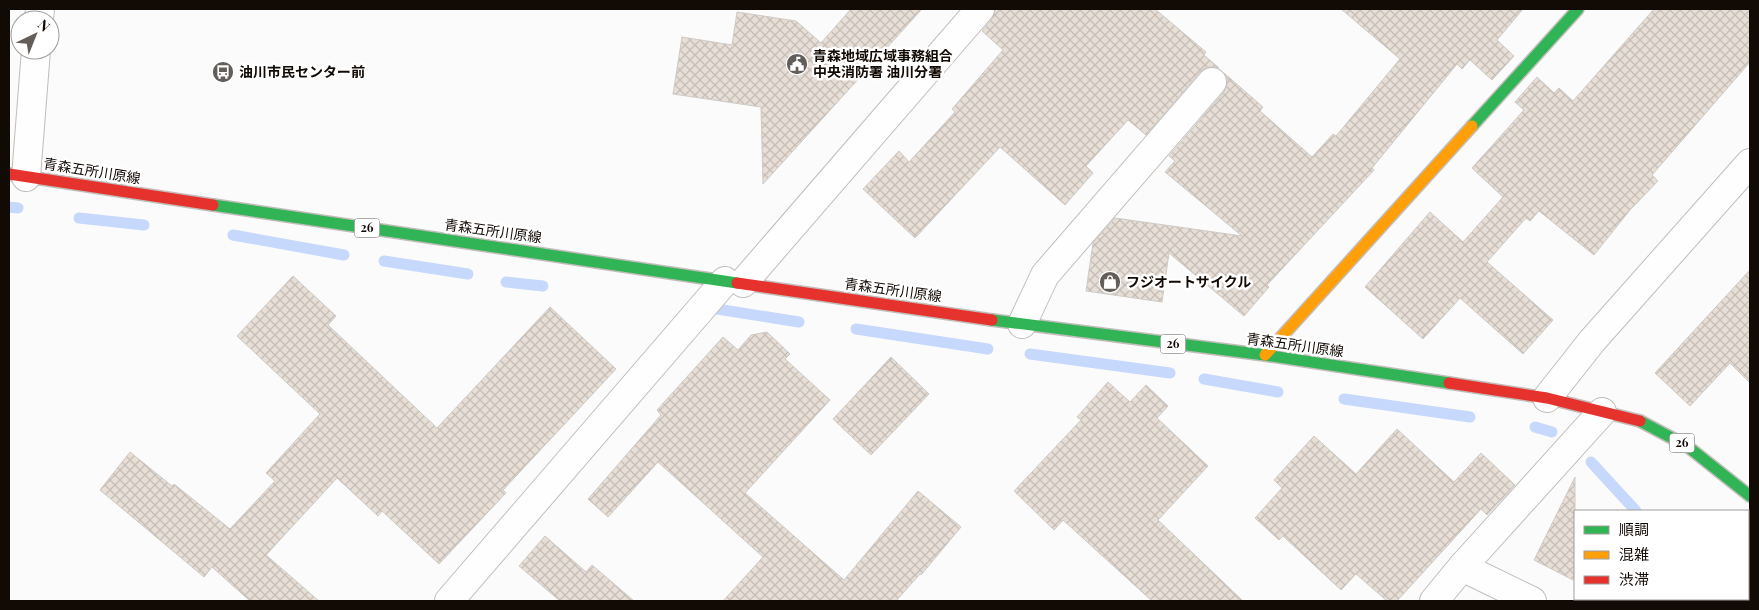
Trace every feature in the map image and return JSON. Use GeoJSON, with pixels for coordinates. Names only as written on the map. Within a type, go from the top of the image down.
{"type":"FeatureCollection","features":[{"type":"Feature","properties":{"kind":"main road"},"geometry":{"type":"LineString","coordinates":[[1265,355],[1578,9]]}},
{"type":"Feature","properties":{"kind":"main road","name":"青森五所川原線"},"geometry":{"type":"LineString","coordinates":[[17,175],[1022,324],[1265,355],[1547,398],[1639,420],[1687,446],[1750,496]]}},
{"type":"Feature","properties":{"kind":"street"},"geometry":{"type":"LineString","coordinates":[[449,601],[980,9]]}},
{"type":"Feature","properties":{"kind":"street"},"geometry":{"type":"LineString","coordinates":[[17,175],[34,60]]}},
{"type":"Feature","properties":{"kind":"street"},"geometry":{"type":"LineString","coordinates":[[1022,324],[1045,275],[1212,82]]}},
{"type":"Feature","properties":{"kind":"street"},"geometry":{"type":"LineString","coordinates":[[1547,398],[1592,341],[1750,162]]}},
{"type":"Feature","properties":{"kind":"street"},"geometry":{"type":"LineString","coordinates":[[1434,601],[1462,567],[1602,412]]}},
{"type":"Feature","properties":{"kind":"street"},"geometry":{"type":"LineString","coordinates":[[1462,567],[1532,601]]}},
{"type":"Feature","properties":{"kind":"building"},"geometry":{"type":"Polygon","coordinates":[[[851,9],[922,9],[763,184],[761,107],[673,94],[682,37],[732,45],[737,12],[796,21],[821,43],[851,9]]]}},
{"type":"Feature","properties":{"kind":"building"},"geometry":{"type":"Polygon","coordinates":[[[995,9],[1155,9],[1206,52],[1204,55],[1219,68],[1207,67],[1200,72],[1146,135],[1128,120],[1086,166],[1093,173],[1065,205],[1000,147],[915,238],[863,189],[899,151],[909,162],[955,112],[952,109],[1003,50],[982,31],[992,19],[995,9]]]}},
{"type":"Feature","properties":{"kind":"building"},"geometry":{"type":"Polygon","coordinates":[[[1341,9],[1523,9],[1497,40],[1514,56],[1492,80],[1470,60],[1462,69],[1457,64],[1372,168],[1374,170],[1267,285],[1269,287],[1244,316],[1169,253],[1162,302],[1086,291],[1093,243],[1115,218],[1242,236],[1165,172],[1175,161],[1169,156],[1224,92],[1227,77],[1224,73],[1263,107],[1260,111],[1312,157],[1333,134],[1336,136],[1400,59],[1341,9]]]}},
{"type":"Feature","properties":{"kind":"building"},"geometry":{"type":"Polygon","coordinates":[[[1654,9],[1750,9],[1750,62],[1652,175],[1658,181],[1630,210],[1594,255],[1539,211],[1530,221],[1526,218],[1487,262],[1553,320],[1523,354],[1460,298],[1423,339],[1365,287],[1430,212],[1463,242],[1503,197],[1472,168],[1524,110],[1515,102],[1537,77],[1554,93],[1559,88],[1573,101],[1654,9]]]}},
{"type":"Feature","properties":{"kind":"building"},"geometry":{"type":"Polygon","coordinates":[[[1750,270],[1750,383],[1730,363],[1690,406],[1655,373],[1750,270]]]}},
{"type":"Feature","properties":{"kind":"building"},"geometry":{"type":"Polygon","coordinates":[[[293,276],[336,316],[328,325],[437,428],[550,307],[616,369],[503,490],[506,493],[439,564],[382,511],[378,516],[337,478],[266,555],[319,601],[250,601],[212,567],[204,577],[100,490],[130,452],[230,529],[275,481],[266,473],[320,414],[237,336],[293,276]]]}},
{"type":"Feature","properties":{"kind":"building"},"geometry":{"type":"Polygon","coordinates":[[[767,332],[790,354],[785,359],[830,400],[745,493],[844,580],[918,491],[961,527],[921,575],[896,601],[723,601],[763,557],[658,462],[608,517],[588,499],[661,415],[657,410],[723,337],[738,350],[751,335],[767,332]]]}},
{"type":"Feature","properties":{"kind":"building"},"geometry":{"type":"Polygon","coordinates":[[[891,357],[929,394],[871,455],[833,419],[891,357]]]}},
{"type":"Feature","properties":{"kind":"building"},"geometry":{"type":"Polygon","coordinates":[[[1108,382],[1130,402],[1146,385],[1168,406],[1157,418],[1208,466],[1158,520],[1243,601],[1152,601],[1063,520],[1054,530],[1014,491],[1081,420],[1077,417],[1108,382]]]}},
{"type":"Feature","properties":{"kind":"building"},"geometry":{"type":"Polygon","coordinates":[[[1397,429],[1454,482],[1481,453],[1515,485],[1487,515],[1481,509],[1397,601],[1387,601],[1356,574],[1341,590],[1283,536],[1279,540],[1255,518],[1282,488],[1274,480],[1314,436],[1356,474],[1397,429]]]}},
{"type":"Feature","properties":{"kind":"building"},"geometry":{"type":"Polygon","coordinates":[[[1575,477],[1574,580],[1534,560],[1575,477]]]}},
{"type":"Feature","properties":{"kind":"building"},"geometry":{"type":"Polygon","coordinates":[[[545,536],[586,572],[592,565],[634,601],[560,601],[519,566],[545,536]]]}},
{"type":"Feature","properties":{"kind":"waterway"},"geometry":{"type":"LineString","coordinates":[[9,207],[18,208]]}},
{"type":"Feature","properties":{"kind":"waterway"},"geometry":{"type":"LineString","coordinates":[[79,218],[144,225]]}},
{"type":"Feature","properties":{"kind":"waterway"},"geometry":{"type":"LineString","coordinates":[[233,235],[344,255]]}},
{"type":"Feature","properties":{"kind":"waterway"},"geometry":{"type":"LineString","coordinates":[[384,261],[468,274]]}},
{"type":"Feature","properties":{"kind":"waterway"},"geometry":{"type":"LineString","coordinates":[[506,282],[543,286]]}},
{"type":"Feature","properties":{"kind":"waterway"},"geometry":{"type":"LineString","coordinates":[[717,309],[799,322]]}},
{"type":"Feature","properties":{"kind":"waterway"},"geometry":{"type":"LineString","coordinates":[[856,329],[988,349]]}},
{"type":"Feature","properties":{"kind":"waterway"},"geometry":{"type":"LineString","coordinates":[[1030,354],[1170,373]]}},
{"type":"Feature","properties":{"kind":"waterway"},"geometry":{"type":"LineString","coordinates":[[1204,379],[1278,392]]}},
{"type":"Feature","properties":{"kind":"waterway"},"geometry":{"type":"LineString","coordinates":[[1344,399],[1470,417]]}},
{"type":"Feature","properties":{"kind":"waterway"},"geometry":{"type":"LineString","coordinates":[[1535,427],[1552,432]]}},
{"type":"Feature","properties":{"kind":"waterway"},"geometry":{"type":"LineString","coordinates":[[1591,462],[1635,510]]}},
{"type":"Feature","properties":{"kind":"traffic: fast"},"geometry":{"type":"LineString","coordinates":[[1472,126],[1578,9]]}},
{"type":"Feature","properties":{"kind":"traffic: fast"},"geometry":{"type":"LineString","coordinates":[[213,205],[737,283]]}},
{"type":"Feature","properties":{"kind":"traffic: fast"},"geometry":{"type":"LineString","coordinates":[[992,320],[1265,355],[1449,383]]}},
{"type":"Feature","properties":{"kind":"traffic: fast"},"geometry":{"type":"LineString","coordinates":[[1640,421],[1687,446],[1750,496]]}},
{"type":"Feature","properties":{"kind":"traffic: slow"},"geometry":{"type":"LineString","coordinates":[[1265,355],[1472,126]]}},
{"type":"Feature","properties":{"kind":"traffic: jam"},"geometry":{"type":"LineString","coordinates":[[9,174],[213,205]]}},
{"type":"Feature","properties":{"kind":"traffic: jam"},"geometry":{"type":"LineString","coordinates":[[737,283],[992,320]]}},
{"type":"Feature","properties":{"kind":"traffic: jam"},"geometry":{"type":"LineString","coordinates":[[1449,383],[1547,398],[1640,421]]}},
{"type":"Feature","properties":{"kind":"place","name":"青森地域広域事務組合 中央消防署 油川分署"},"geometry":{"type":"Point","coordinates":[797,64]}},
{"type":"Feature","properties":{"kind":"place","name":"油川市民センター前"},"geometry":{"type":"Point","coordinates":[223,72]}},
{"type":"Feature","properties":{"kind":"place","name":"フジオートサイクル"},"geometry":{"type":"Point","coordinates":[1110,282]}}]}
